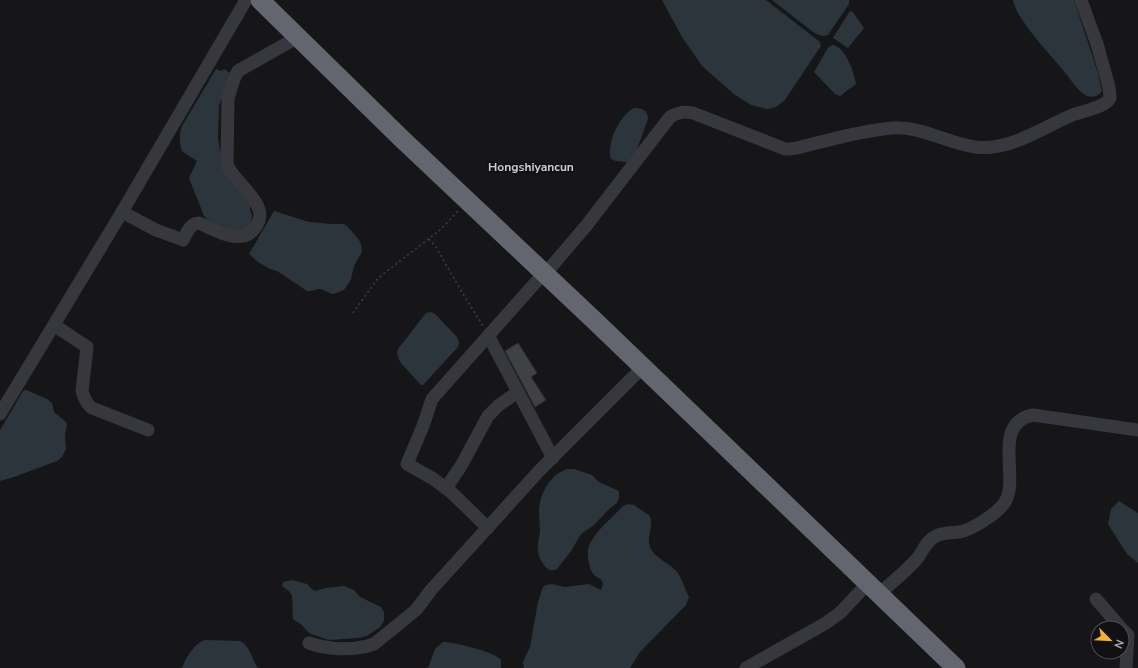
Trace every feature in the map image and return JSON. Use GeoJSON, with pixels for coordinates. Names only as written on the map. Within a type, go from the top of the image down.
{"type":"FeatureCollection","features":[{"type":"Feature","properties":{"kind":"highway"},"geometry":{"type":"LineString","coordinates":[[260,0],[402,139],[643,367],[956,668]]}},
{"type":"Feature","properties":{"kind":"street"},"geometry":{"type":"LineString","coordinates":[[0,414],[122,212],[246,0]]}},
{"type":"Feature","properties":{"kind":"street"},"geometry":{"type":"LineString","coordinates":[[488,528],[446,488],[407,464],[423,426],[432,399],[545,274],[620,183],[670,117],[677,112],[693,113],[785,148],[797,148],[862,133],[893,128],[922,131],[962,144],[981,148],[1014,142],[1074,114],[1106,103],[1110,98],[1096,44],[1081,0]]}},
{"type":"Feature","properties":{"kind":"street"},"geometry":{"type":"LineString","coordinates":[[122,212],[156,230],[183,240],[191,226],[195,223],[200,223],[235,238],[244,236],[255,229],[260,217],[258,208],[251,194],[230,171],[227,165],[228,98],[238,71],[298,37]]}},
{"type":"Feature","properties":{"kind":"street"},"geometry":{"type":"LineString","coordinates":[[54,325],[87,347],[82,391],[88,405],[92,408],[148,430]]}},
{"type":"Feature","properties":{"kind":"street"},"geometry":{"type":"LineString","coordinates":[[489,337],[553,458]]}},
{"type":"Feature","properties":{"kind":"street"},"geometry":{"type":"LineString","coordinates":[[309,643],[326,648],[357,648],[374,644],[416,610],[431,590],[553,458],[643,367]]}},
{"type":"Feature","properties":{"kind":"street"},"geometry":{"type":"LineString","coordinates":[[446,488],[462,466],[488,416],[499,405],[518,392]]}},
{"type":"Feature","properties":{"kind":"street"},"geometry":{"type":"LineString","coordinates":[[746,668],[826,623],[916,560],[928,541],[932,538],[942,534],[972,528],[998,510],[1004,504],[1009,488],[1008,456],[1010,439],[1014,427],[1021,419],[1033,415],[1138,430]]}},
{"type":"Feature","properties":{"kind":"street"},"geometry":{"type":"LineString","coordinates":[[1096,599],[1115,620]]}},
{"type":"Feature","properties":{"kind":"path"},"geometry":{"type":"LineString","coordinates":[[354,313],[378,278],[440,230],[468,202]]}},
{"type":"Feature","properties":{"kind":"path"},"geometry":{"type":"LineString","coordinates":[[429,238],[436,247],[489,337]]}},
{"type":"Feature","properties":{"kind":"shaded area"},"geometry":{"type":"Polygon","coordinates":[[[662,0],[766,0],[820,42],[821,46],[785,100],[776,107],[767,109],[751,105],[735,95],[702,66],[682,37],[662,0]]]}},
{"type":"Feature","properties":{"kind":"shaded area"},"geometry":{"type":"Polygon","coordinates":[[[772,0],[849,0],[849,4],[828,35],[822,36],[813,32],[772,0]]]}},
{"type":"Feature","properties":{"kind":"shaded area"},"geometry":{"type":"Polygon","coordinates":[[[1013,0],[1074,0],[1097,70],[1102,91],[1100,93],[1096,96],[1090,96],[1085,95],[1079,90],[1034,36],[1021,17],[1013,0]]]}},
{"type":"Feature","properties":{"kind":"shaded area"},"geometry":{"type":"Polygon","coordinates":[[[850,11],[853,12],[864,28],[848,48],[833,38],[850,11]]]}},
{"type":"Feature","properties":{"kind":"shaded area"},"geometry":{"type":"Polygon","coordinates":[[[832,45],[837,46],[845,54],[856,84],[840,96],[835,94],[814,72],[828,48],[832,45]]]}},
{"type":"Feature","properties":{"kind":"shaded area"},"geometry":{"type":"Polygon","coordinates":[[[216,69],[221,71],[224,69],[230,73],[219,106],[218,139],[224,171],[250,202],[250,210],[252,215],[251,224],[249,227],[238,232],[211,223],[204,216],[189,178],[197,161],[182,151],[180,142],[182,126],[216,69]]]}},
{"type":"Feature","properties":{"kind":"shaded area"},"geometry":{"type":"Polygon","coordinates":[[[634,108],[644,110],[647,113],[648,119],[636,152],[627,162],[616,161],[611,159],[610,153],[612,138],[619,123],[634,108]]]}},
{"type":"Feature","properties":{"kind":"shaded area"},"geometry":{"type":"Polygon","coordinates":[[[274,211],[309,222],[344,224],[347,226],[359,240],[362,252],[354,266],[351,279],[344,290],[333,294],[320,289],[307,291],[277,271],[258,262],[249,254],[274,211]]]}},
{"type":"Feature","properties":{"kind":"shaded area"},"geometry":{"type":"Polygon","coordinates":[[[431,312],[435,314],[457,337],[459,343],[458,347],[423,385],[421,385],[400,362],[397,353],[398,349],[426,313],[431,312]]]}},
{"type":"Feature","properties":{"kind":"shaded area"},"geometry":{"type":"Polygon","coordinates":[[[26,390],[47,399],[52,403],[54,412],[66,422],[66,449],[62,457],[57,461],[0,481],[0,430],[23,391],[26,390]]]}},
{"type":"Feature","properties":{"kind":"shaded area"},"geometry":{"type":"Polygon","coordinates":[[[567,469],[574,469],[592,475],[599,482],[619,491],[619,498],[617,503],[594,525],[581,534],[571,551],[557,569],[550,570],[542,562],[538,551],[540,532],[539,510],[541,497],[551,480],[567,469]]]}},
{"type":"Feature","properties":{"kind":"shaded area"},"geometry":{"type":"Polygon","coordinates":[[[1119,501],[1138,513],[1138,563],[1127,554],[1108,524],[1111,509],[1119,501]]]}},
{"type":"Feature","properties":{"kind":"shaded area"},"geometry":{"type":"Polygon","coordinates":[[[628,504],[634,505],[650,516],[650,547],[658,557],[674,569],[679,575],[689,597],[686,605],[640,652],[630,668],[524,668],[523,662],[530,647],[538,602],[543,587],[552,584],[565,587],[589,584],[601,590],[603,582],[592,573],[589,565],[588,549],[595,535],[623,506],[628,504]]]}},
{"type":"Feature","properties":{"kind":"shaded area"},"geometry":{"type":"Polygon","coordinates":[[[292,580],[307,584],[315,591],[344,586],[354,590],[360,597],[381,607],[384,612],[384,621],[380,627],[367,636],[359,638],[329,640],[311,634],[293,619],[292,596],[289,591],[282,586],[283,582],[292,580]]]}},
{"type":"Feature","properties":{"kind":"shaded area"},"geometry":{"type":"Polygon","coordinates":[[[206,640],[240,641],[244,643],[249,649],[258,668],[182,668],[188,655],[198,644],[206,640]]]}},
{"type":"Feature","properties":{"kind":"shaded area"},"geometry":{"type":"Polygon","coordinates":[[[443,642],[465,646],[491,654],[501,660],[501,668],[428,668],[435,649],[443,642]]]}},
{"type":"Feature","properties":{"kind":"building"},"geometry":{"type":"Polygon","coordinates":[[[518,343],[537,373],[531,377],[546,400],[535,407],[505,351],[518,343]]]}},
{"type":"Feature","properties":{"kind":"district","name":"Hongshiyancun"},"geometry":{"type":"Point","coordinates":[531,167]}}]}
